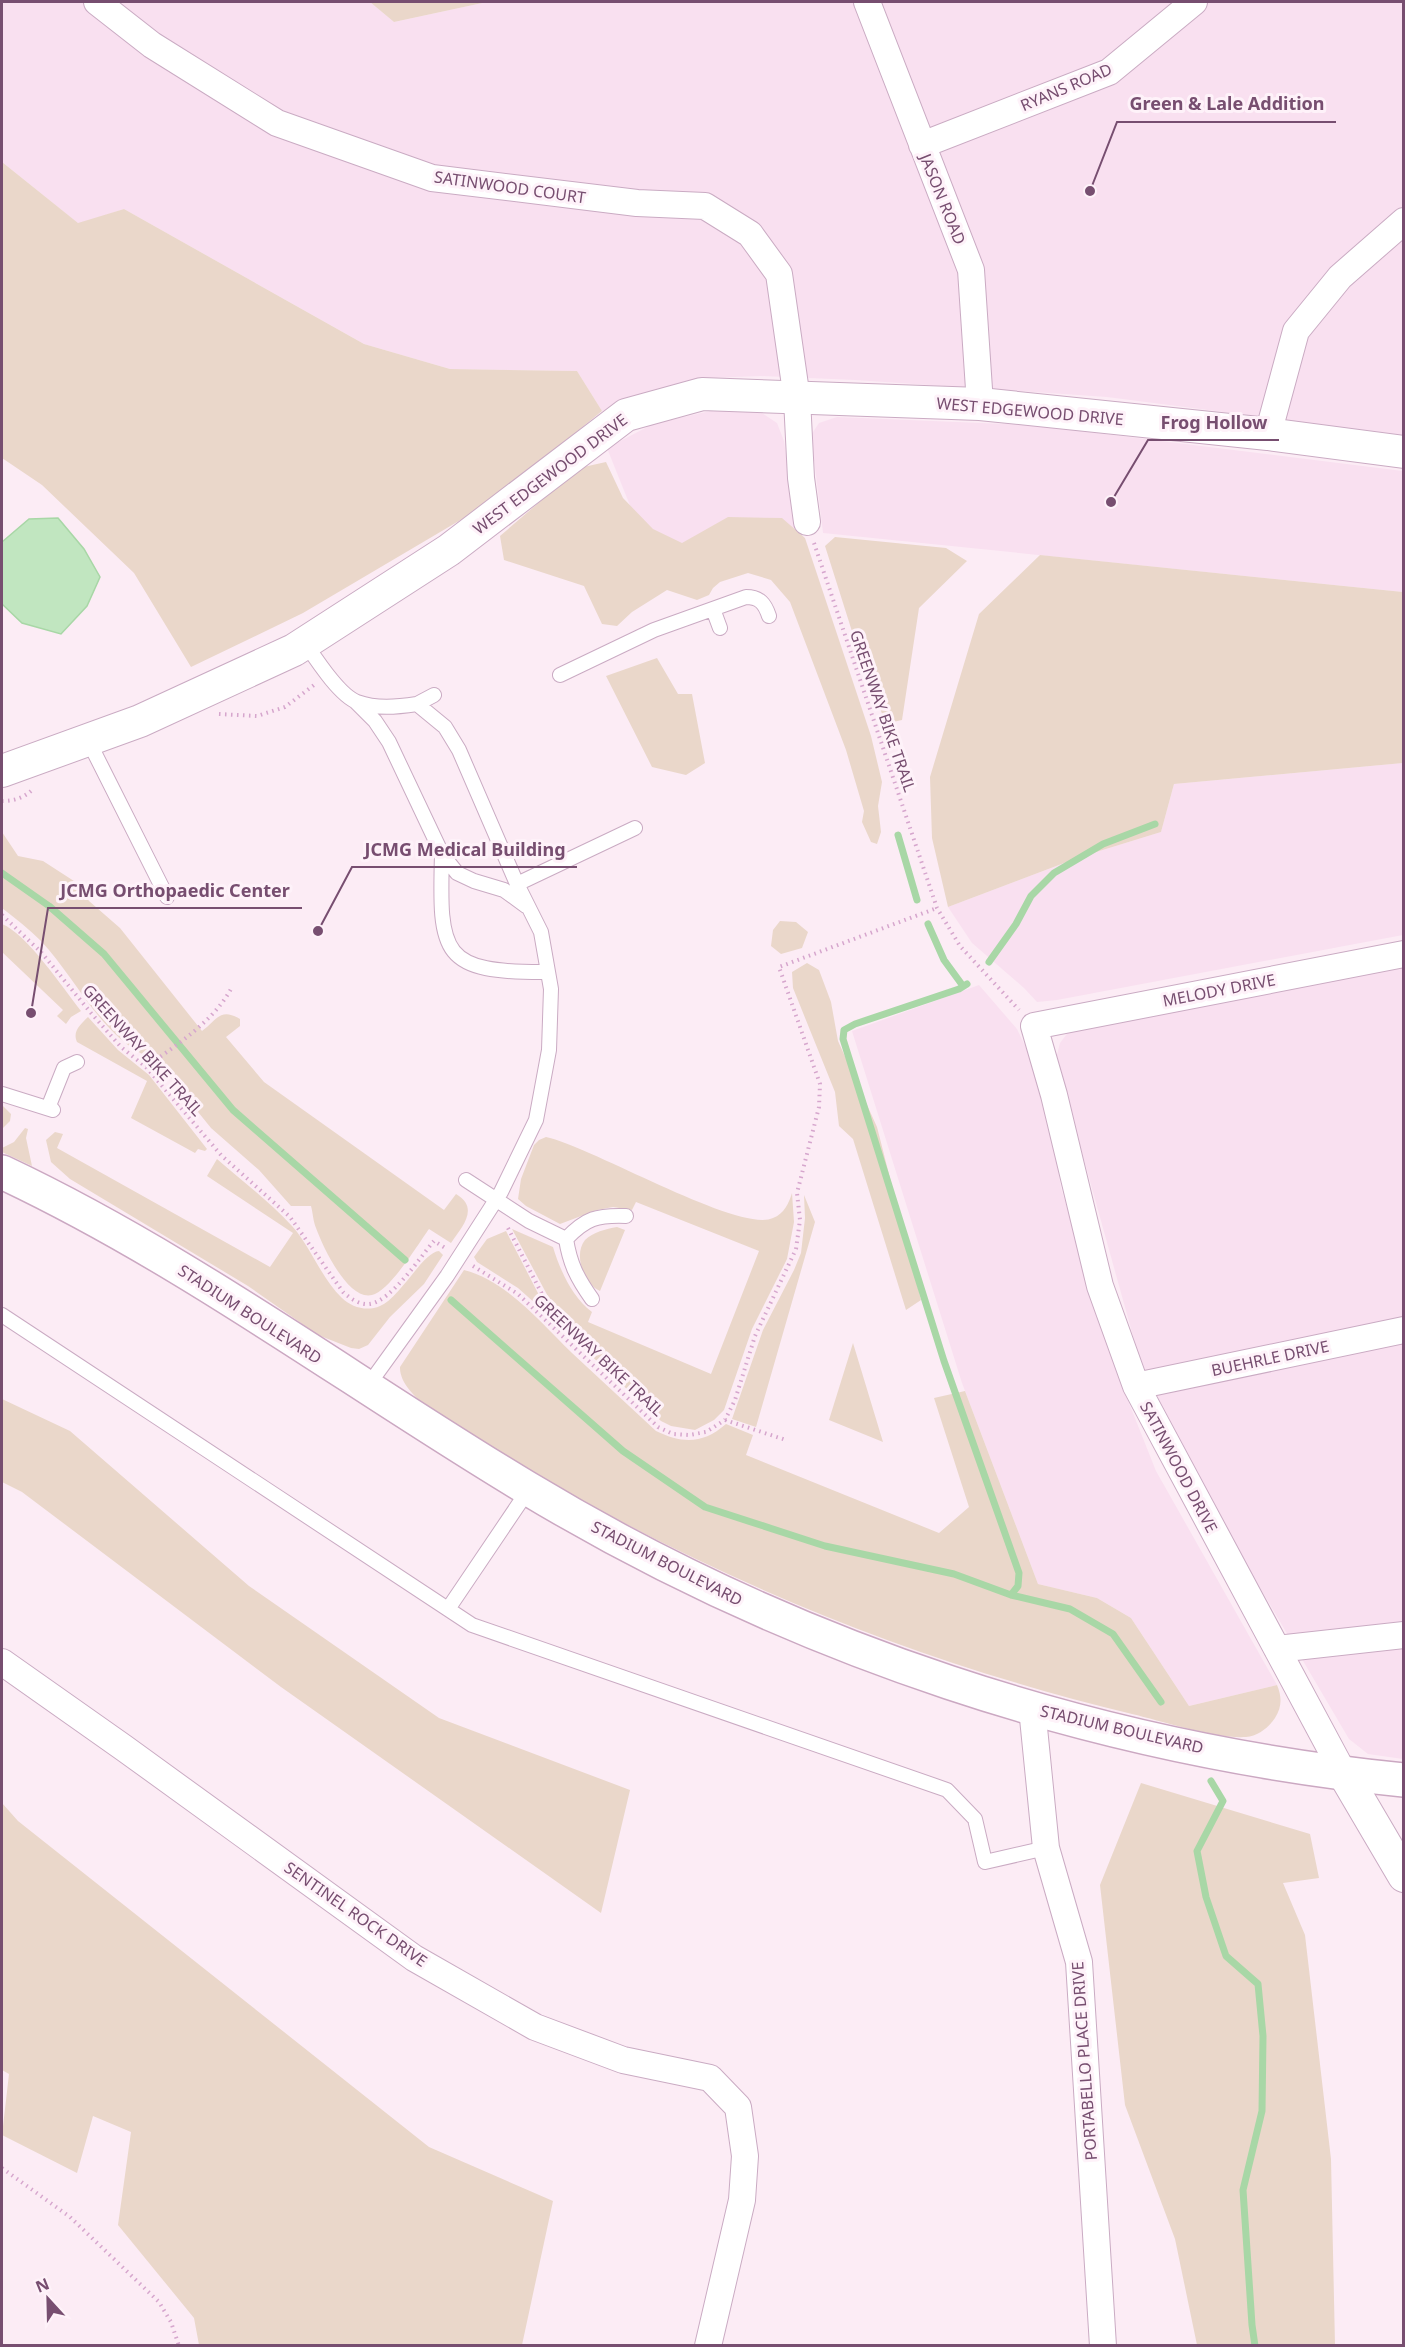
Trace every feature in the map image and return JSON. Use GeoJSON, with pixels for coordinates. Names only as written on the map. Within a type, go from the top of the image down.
{"type":"FeatureCollection","features":[{"type":"Feature","properties":{"kind":"main road","name":"STADIUM BOULEVARD"},"geometry":{"type":"LineString","coordinates":[[2,1173],[57,1198],[216,1289],[366,1388],[529,1489],[645,1555],[764,1612],[886,1661],[1032,1708],[1169,1743],[1344,1774],[1404,1780]]}},
{"type":"Feature","properties":{"kind":"street","name":"SATINWOOD COURT"},"geometry":{"type":"LineString","coordinates":[[97,2],[152,45],[277,123],[432,178],[637,203],[705,206],[750,234],[779,274],[797,399]]}},
{"type":"Feature","properties":{"kind":"street","name":"JASON ROAD"},"geometry":{"type":"LineString","coordinates":[[867,2],[971,270],[980,404]]}},
{"type":"Feature","properties":{"kind":"street","name":"RYANS ROAD"},"geometry":{"type":"LineString","coordinates":[[922,145],[1109,72],[1194,2]]}},
{"type":"Feature","properties":{"kind":"street"},"geometry":{"type":"LineString","coordinates":[[1268,434],[1296,331],[1340,277],[1404,221]]}},
{"type":"Feature","properties":{"kind":"street","name":"WEST EDGEWOOD DRIVE"},"geometry":{"type":"LineString","coordinates":[[2,771],[140,722],[294,650],[448,550],[626,416],[702,394],[980,404],[1268,434],[1404,452]]}},
{"type":"Feature","properties":{"kind":"street"},"geometry":{"type":"LineString","coordinates":[[797,399],[801,478],[807,522]]}},
{"type":"Feature","properties":{"kind":"street","name":"MELODY DRIVE"},"geometry":{"type":"LineString","coordinates":[[1034,1026],[1404,954]]}},
{"type":"Feature","properties":{"kind":"street","name":"SATINWOOD DRIVE"},"geometry":{"type":"LineString","coordinates":[[1034,1026],[1054,1095],[1100,1286],[1136,1386],[1344,1774],[1404,1876]]}},
{"type":"Feature","properties":{"kind":"street","name":"BUEHRLE DRIVE"},"geometry":{"type":"LineString","coordinates":[[1136,1386],[1404,1330]]}},
{"type":"Feature","properties":{"kind":"street"},"geometry":{"type":"LineString","coordinates":[[1277,1649],[1404,1635]]}},
{"type":"Feature","properties":{"kind":"street","name":"SENTINEL ROCK DRIVE"},"geometry":{"type":"LineString","coordinates":[[2,1662],[414,1958],[535,2027],[623,2060],[710,2078],[738,2107],[745,2156],[742,2200],[708,2346]]}},
{"type":"Feature","properties":{"kind":"street","name":"PORTABELLO PLACE DRIVE"},"geometry":{"type":"LineString","coordinates":[[1032,1708],[1046,1848],[1079,1962],[1103,2346]]}},
{"type":"Feature","properties":{"kind":"lane"},"geometry":{"type":"LineString","coordinates":[[561,675],[654,630],[746,597],[754,597],[761,601],[769,616]]}},
{"type":"Feature","properties":{"kind":"lane"},"geometry":{"type":"LineString","coordinates":[[713,609],[720,628]]}},
{"type":"Feature","properties":{"kind":"lane"},"geometry":{"type":"LineString","coordinates":[[305,643],[329,677],[375,721],[389,742],[442,854],[458,873],[474,881],[504,890],[530,910]]}},
{"type":"Feature","properties":{"kind":"lane"},"geometry":{"type":"LineString","coordinates":[[356,702],[391,708],[417,704],[434,695]]}},
{"type":"Feature","properties":{"kind":"lane"},"geometry":{"type":"LineString","coordinates":[[366,1388],[447,1276],[496,1201],[536,1120],[549,1050],[551,989],[541,932],[517,884],[459,750],[445,727],[417,704]]}},
{"type":"Feature","properties":{"kind":"lane"},"geometry":{"type":"LineString","coordinates":[[88,740],[167,897]]}},
{"type":"Feature","properties":{"kind":"lane"},"geometry":{"type":"LineString","coordinates":[[517,884],[635,828]]}},
{"type":"Feature","properties":{"kind":"lane"},"geometry":{"type":"LineString","coordinates":[[442,854],[441,919],[451,950],[466,962],[485,970],[505,973],[548,972]]}},
{"type":"Feature","properties":{"kind":"lane"},"geometry":{"type":"LineString","coordinates":[[2,1094],[50,1109],[64,1068],[77,1062]]}},
{"type":"Feature","properties":{"kind":"lane"},"geometry":{"type":"LineString","coordinates":[[466,1180],[529,1221],[566,1239]]}},
{"type":"Feature","properties":{"kind":"lane"},"geometry":{"type":"LineString","coordinates":[[566,1239],[580,1224],[598,1216],[626,1216]]}},
{"type":"Feature","properties":{"kind":"lane"},"geometry":{"type":"LineString","coordinates":[[566,1239],[570,1263],[592,1299]]}},
{"type":"Feature","properties":{"kind":"lane"},"geometry":{"type":"LineString","coordinates":[[2,1315],[472,1625],[948,1790],[975,1819],[985,1862],[1046,1848]]}},
{"type":"Feature","properties":{"kind":"lane"},"geometry":{"type":"LineString","coordinates":[[448,1609],[529,1489]]}},
{"type":"Feature","properties":{"kind":"path","name":"GREENWAY BIKE TRAIL"},"geometry":{"type":"LineString","coordinates":[[807,522],[937,908],[960,946],[1034,1026]]}},
{"type":"Feature","properties":{"kind":"path"},"geometry":{"type":"LineString","coordinates":[[786,1440],[725,1420],[735,1400],[755,1336],[796,1250],[800,1220],[797,1193],[819,1107],[820,1084],[779,967],[937,908]]}},
{"type":"Feature","properties":{"kind":"path","name":"GREENWAY BIKE TRAIL"},"geometry":{"type":"LineString","coordinates":[[2,915],[41,952],[121,1047],[146,1067],[221,1155],[290,1217],[343,1292],[352,1299],[368,1304],[385,1297],[434,1241],[444,1247]]}},
{"type":"Feature","properties":{"kind":"path"},"geometry":{"type":"LineString","coordinates":[[146,1067],[193,1032],[222,1005],[231,989]]}},
{"type":"Feature","properties":{"kind":"path"},"geometry":{"type":"LineString","coordinates":[[496,1201],[564,1337]]}},
{"type":"Feature","properties":{"kind":"path","name":"GREENWAY BIKE TRAIL"},"geometry":{"type":"LineString","coordinates":[[465,1261],[518,1294],[658,1427],[673,1434],[689,1435],[706,1432],[725,1420]]}},
{"type":"Feature","properties":{"kind":"path"},"geometry":{"type":"LineString","coordinates":[[2,2168],[69,2217],[159,2302],[171,2322],[179,2346]]}},
{"type":"Feature","properties":{"kind":"shaded area"},"geometry":{"type":"Polygon","coordinates":[[[2,2],[370,2],[394,22],[487,2],[1403,2],[1403,435],[1107,397],[761,376],[707,378],[652,391],[602,411],[577,371],[450,369],[364,344],[124,209],[79,224],[2,162],[2,2]]]}},
{"type":"Feature","properties":{"kind":"shaded area"},"geometry":{"type":"Polygon","coordinates":[[[370,2],[487,2],[394,22],[370,2]]]}},
{"type":"Feature","properties":{"kind":"shaded area"},"geometry":{"type":"Polygon","coordinates":[[[2,162],[78,223],[124,209],[364,344],[450,369],[577,371],[602,411],[491,502],[303,613],[191,667],[134,573],[42,485],[2,458],[2,162]]]}},
{"type":"Feature","properties":{"kind":"shaded area"},"geometry":{"type":"Polygon","coordinates":[[[710,411],[759,411],[777,423],[784,441],[796,528],[653,563],[607,448],[653,424],[710,411]]]}},
{"type":"Feature","properties":{"kind":"shaded area"},"geometry":{"type":"Polygon","coordinates":[[[837,417],[1032,425],[1403,471],[1403,592],[823,533],[811,435],[819,423],[837,417]]]}},
{"type":"Feature","properties":{"kind":"shaded area"},"geometry":{"type":"Polygon","coordinates":[[[606,462],[623,498],[653,529],[682,543],[728,517],[782,518],[805,538],[871,736],[882,782],[878,806],[881,832],[877,844],[871,842],[862,822],[864,811],[846,750],[790,602],[771,580],[748,573],[720,582],[709,595],[697,600],[667,590],[632,612],[617,626],[602,624],[584,586],[504,560],[500,536],[579,468],[606,462]]]}},
{"type":"Feature","properties":{"kind":"shaded area"},"geometry":{"type":"Polygon","coordinates":[[[58,518],[84,549],[100,577],[87,606],[61,634],[22,623],[2,604],[2,542],[29,519],[58,518]]]}},
{"type":"Feature","properties":{"kind":"shaded area"},"geometry":{"type":"Polygon","coordinates":[[[835,537],[946,548],[967,561],[919,608],[902,720],[893,722],[884,719],[856,644],[825,546],[835,537]]]}},
{"type":"Feature","properties":{"kind":"shaded area"},"geometry":{"type":"Polygon","coordinates":[[[1040,555],[1403,592],[1403,763],[1174,784],[1161,832],[1080,857],[948,907],[932,838],[930,777],[979,614],[1040,555]]]}},
{"type":"Feature","properties":{"kind":"shaded area"},"geometry":{"type":"Polygon","coordinates":[[[657,658],[678,694],[692,694],[705,763],[686,775],[652,767],[606,676],[657,658]]]}},
{"type":"Feature","properties":{"kind":"shaded area"},"geometry":{"type":"Polygon","coordinates":[[[1403,763],[1403,935],[1037,1002],[972,943],[948,907],[1080,857],[1161,832],[1174,784],[1403,763]]]}},
{"type":"Feature","properties":{"kind":"shaded area"},"geometry":{"type":"Polygon","coordinates":[[[2,832],[18,856],[43,861],[77,883],[89,901],[120,928],[202,1031],[219,1016],[228,1014],[240,1019],[240,1026],[226,1037],[264,1082],[444,1210],[456,1194],[463,1199],[467,1205],[467,1218],[451,1243],[429,1229],[403,1266],[379,1292],[363,1295],[354,1290],[330,1259],[315,1225],[311,1206],[291,1206],[259,1170],[211,1128],[152,1055],[148,1057],[116,1035],[41,941],[2,908],[2,832]]]}},
{"type":"Feature","properties":{"kind":"shaded area"},"geometry":{"type":"Polygon","coordinates":[[[780,921],[796,922],[808,932],[802,948],[781,954],[771,946],[773,930],[780,921]]]}},
{"type":"Feature","properties":{"kind":"shaded area"},"geometry":{"type":"Polygon","coordinates":[[[2,924],[12,930],[33,950],[81,1011],[71,1017],[66,1024],[57,1016],[63,1010],[2,952],[2,924]]]}},
{"type":"Feature","properties":{"kind":"shaded area"},"geometry":{"type":"Polygon","coordinates":[[[807,963],[819,970],[831,1002],[838,1041],[877,1127],[921,1300],[906,1310],[853,1139],[839,1126],[835,1092],[793,988],[792,972],[807,963]]]}},
{"type":"Feature","properties":{"kind":"shaded area"},"geometry":{"type":"Polygon","coordinates":[[[1403,965],[1403,1759],[1368,1754],[1349,1739],[1219,1518],[1163,1410],[1138,1354],[1056,1059],[1060,1043],[1069,1031],[1403,965]]]}},
{"type":"Feature","properties":{"kind":"shaded area"},"geometry":{"type":"Polygon","coordinates":[[[979,985],[1017,1029],[1039,1075],[1051,1126],[1061,1188],[1121,1383],[1156,1471],[1277,1685],[1189,1706],[1131,1618],[1097,1598],[1038,1584],[962,1383],[852,1031],[979,985]]]}},
{"type":"Feature","properties":{"kind":"shaded area"},"geometry":{"type":"Polygon","coordinates":[[[88,1017],[118,1050],[149,1075],[207,1149],[205,1151],[198,1149],[195,1153],[131,1118],[147,1081],[77,1042],[76,1031],[88,1017]]]}},
{"type":"Feature","properties":{"kind":"shaded area"},"geometry":{"type":"Polygon","coordinates":[[[2,1105],[11,1114],[10,1121],[2,1129],[2,1105]]]}},
{"type":"Feature","properties":{"kind":"shaded area"},"geometry":{"type":"Polygon","coordinates":[[[25,1128],[28,1129],[26,1138],[32,1166],[2,1152],[2,1148],[14,1142],[25,1128]]]}},
{"type":"Feature","properties":{"kind":"shaded area"},"geometry":{"type":"Polygon","coordinates":[[[55,1132],[63,1134],[57,1148],[270,1267],[293,1233],[207,1176],[217,1159],[292,1226],[335,1290],[355,1306],[370,1309],[380,1306],[395,1294],[433,1253],[439,1251],[443,1255],[424,1284],[390,1317],[368,1345],[359,1349],[351,1348],[318,1335],[248,1286],[70,1179],[51,1162],[46,1140],[55,1132]]]}},
{"type":"Feature","properties":{"kind":"shaded area"},"geometry":{"type":"Polygon","coordinates":[[[546,1137],[567,1144],[698,1202],[756,1219],[773,1218],[780,1214],[788,1204],[792,1193],[794,1222],[787,1259],[752,1329],[724,1410],[714,1420],[695,1430],[671,1426],[661,1421],[568,1334],[512,1229],[553,1247],[568,1283],[578,1299],[592,1312],[588,1322],[711,1374],[759,1251],[636,1202],[632,1210],[613,1207],[597,1210],[560,1224],[526,1206],[518,1199],[521,1179],[534,1145],[546,1137]]]}},
{"type":"Feature","properties":{"kind":"shaded area"},"geometry":{"type":"Polygon","coordinates":[[[804,1195],[815,1222],[756,1427],[732,1419],[763,1330],[801,1253],[805,1218],[804,1195]]]}},
{"type":"Feature","properties":{"kind":"shaded area"},"geometry":{"type":"Polygon","coordinates":[[[617,1227],[625,1230],[600,1291],[585,1276],[580,1253],[585,1240],[592,1235],[617,1227]]]}},
{"type":"Feature","properties":{"kind":"shaded area"},"geometry":{"type":"Polygon","coordinates":[[[506,1231],[541,1299],[540,1304],[536,1304],[518,1288],[477,1262],[474,1257],[487,1239],[506,1231]]]}},
{"type":"Feature","properties":{"kind":"shaded area"},"geometry":{"type":"Polygon","coordinates":[[[464,1270],[480,1275],[509,1293],[656,1431],[675,1438],[692,1440],[709,1435],[726,1424],[753,1435],[746,1455],[939,1533],[969,1507],[934,1398],[965,1391],[1038,1584],[1097,1598],[1131,1618],[1189,1706],[1277,1685],[1280,1702],[1277,1714],[1272,1722],[1259,1733],[1246,1737],[1234,1737],[1189,1729],[1047,1692],[879,1637],[797,1604],[637,1530],[460,1429],[432,1411],[409,1390],[402,1379],[400,1367],[464,1270]]]}},
{"type":"Feature","properties":{"kind":"shaded area"},"geometry":{"type":"Polygon","coordinates":[[[853,1343],[883,1442],[829,1420],[853,1343]]]}},
{"type":"Feature","properties":{"kind":"shaded area"},"geometry":{"type":"Polygon","coordinates":[[[2,1399],[70,1431],[249,1586],[439,1718],[630,1790],[601,1913],[281,1687],[22,1492],[2,1482],[2,1399]]]}},
{"type":"Feature","properties":{"kind":"shaded area"},"geometry":{"type":"Polygon","coordinates":[[[1141,1783],[1310,1834],[1319,1878],[1283,1883],[1305,1935],[1331,2159],[1335,2345],[1197,2345],[1175,2239],[1125,2105],[1100,1885],[1141,1783]]]}},
{"type":"Feature","properties":{"kind":"shaded area"},"geometry":{"type":"Polygon","coordinates":[[[2,1803],[18,1821],[429,2147],[553,2201],[522,2345],[199,2345],[194,2318],[118,2225],[131,2132],[93,2116],[77,2173],[2,2135],[9,2074],[2,2070],[2,1803]]]}},
{"type":"Feature","properties":{"kind":"waterway"},"geometry":{"type":"LineString","coordinates":[[989,962],[1016,924],[1031,896],[1054,873],[1103,844],[1155,824]]}},
{"type":"Feature","properties":{"kind":"waterway"},"geometry":{"type":"LineString","coordinates":[[898,835],[917,900]]}},
{"type":"Feature","properties":{"kind":"waterway"},"geometry":{"type":"LineString","coordinates":[[2,873],[49,906],[104,954],[233,1110],[405,1260]]}},
{"type":"Feature","properties":{"kind":"waterway"},"geometry":{"type":"LineString","coordinates":[[928,924],[944,960],[963,986]]}},
{"type":"Feature","properties":{"kind":"waterway"},"geometry":{"type":"LineString","coordinates":[[967,984],[959,989],[855,1024],[844,1030],[843,1039],[944,1361],[1019,1573],[1018,1586],[1011,1595]]}},
{"type":"Feature","properties":{"kind":"waterway"},"geometry":{"type":"LineString","coordinates":[[451,1300],[623,1451],[705,1507],[825,1546],[954,1574],[1011,1595],[1070,1609],[1113,1634],[1161,1702]]}},
{"type":"Feature","properties":{"kind":"waterway"},"geometry":{"type":"LineString","coordinates":[[1211,1781],[1223,1801],[1197,1851],[1206,1897],[1226,1956],[1258,1984],[1263,2036],[1262,2111],[1243,2190],[1255,2346]]}},
{"type":"Feature","properties":{"kind":"place","name":"Green & Lale Addition"},"geometry":{"type":"Point","coordinates":[1090,191]}},
{"type":"Feature","properties":{"kind":"place","name":"Frog Hollow"},"geometry":{"type":"Point","coordinates":[1111,502]}},
{"type":"Feature","properties":{"kind":"place","name":"JCMG Medical Building"},"geometry":{"type":"Point","coordinates":[318,931]}},
{"type":"Feature","properties":{"kind":"place","name":"JCMG Orthopaedic Center"},"geometry":{"type":"Point","coordinates":[31,1013]}}]}
